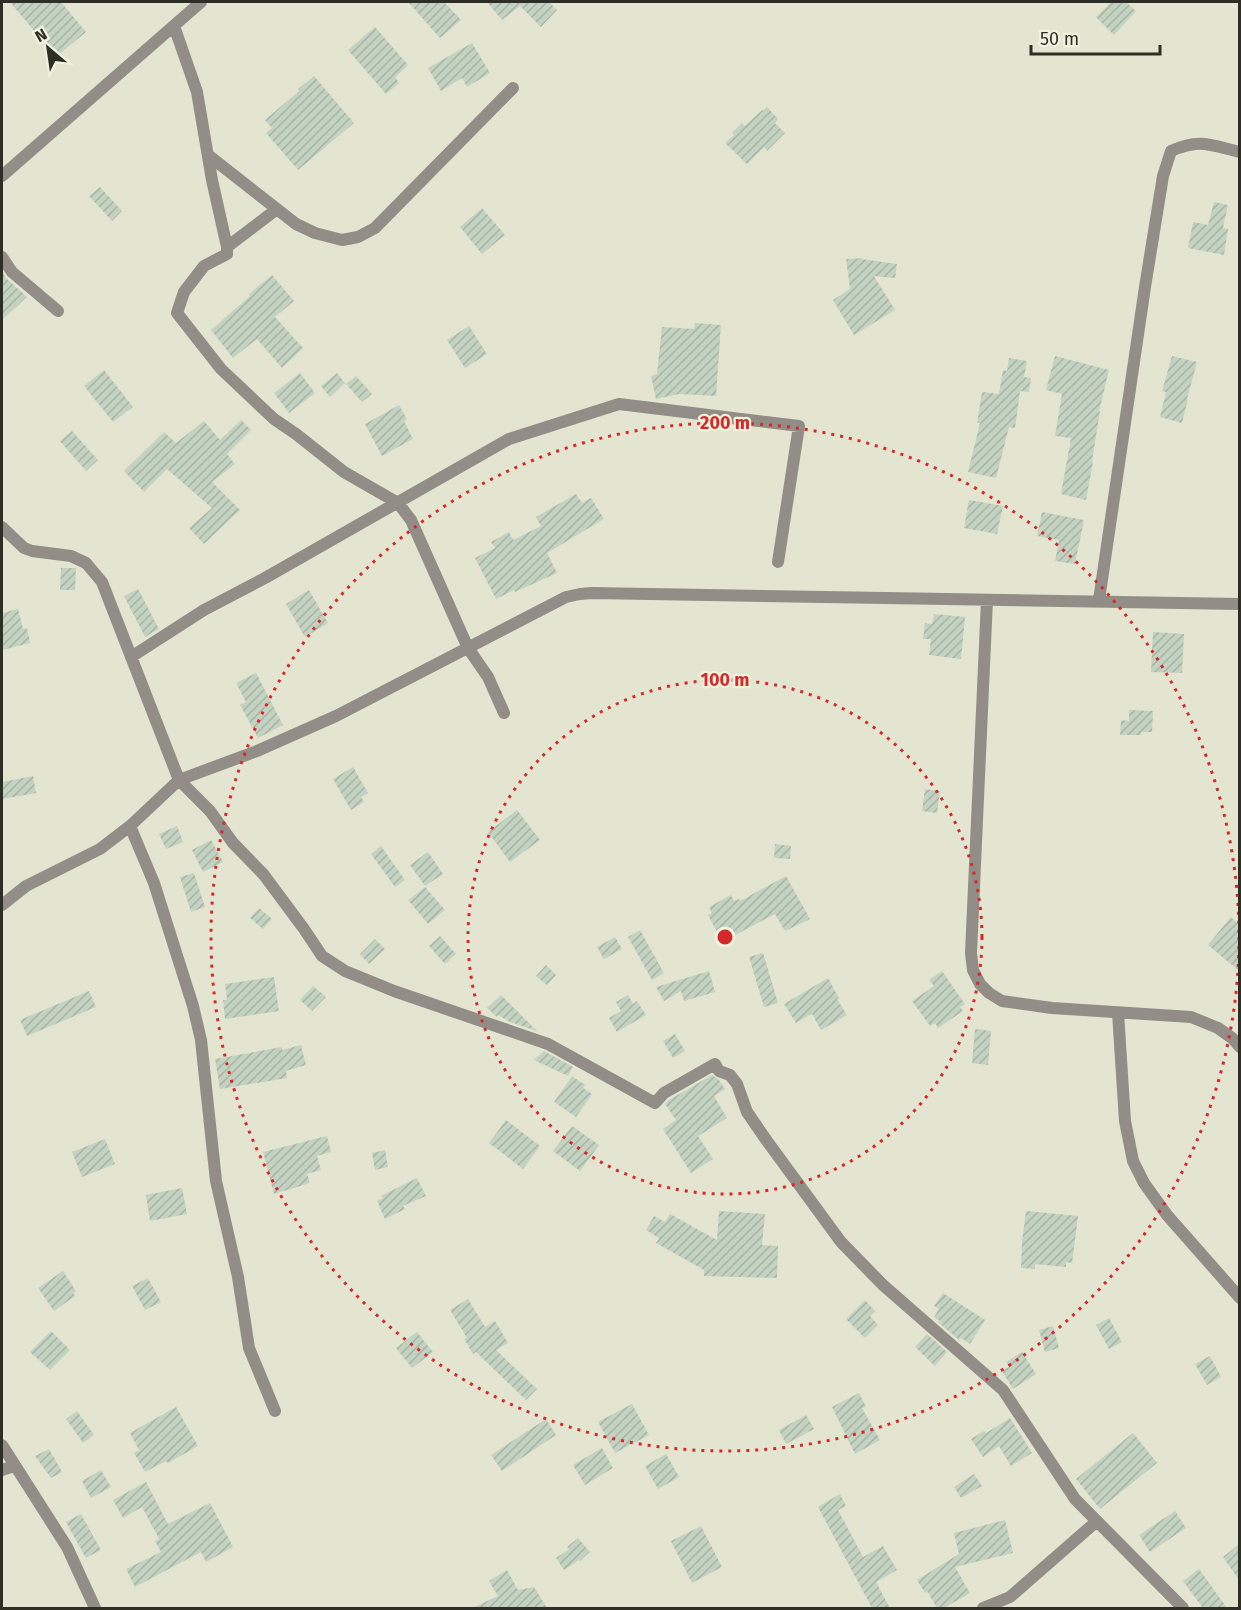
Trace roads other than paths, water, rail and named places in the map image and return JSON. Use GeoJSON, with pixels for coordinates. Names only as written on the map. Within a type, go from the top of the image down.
{"type":"FeatureCollection","features":[{"type":"Feature","properties":{"kind":"street"},"geometry":{"type":"LineString","coordinates":[[2,176],[201,2]]}},
{"type":"Feature","properties":{"kind":"street"},"geometry":{"type":"LineString","coordinates":[[174,26],[197,92],[227,247],[226,254],[204,266],[184,292],[177,313],[221,369],[274,419],[344,472],[398,503],[411,520],[468,648],[488,677],[504,713]]}},
{"type":"Feature","properties":{"kind":"street"},"geometry":{"type":"LineString","coordinates":[[208,155],[296,224],[315,233],[342,240],[358,237],[375,228],[513,88]]}},
{"type":"Feature","properties":{"kind":"street"},"geometry":{"type":"LineString","coordinates":[[1099,600],[1163,176],[1171,151],[1185,145],[1198,142],[1239,152]]}},
{"type":"Feature","properties":{"kind":"street"},"geometry":{"type":"LineString","coordinates":[[227,247],[277,209]]}},
{"type":"Feature","properties":{"kind":"street"},"geometry":{"type":"LineString","coordinates":[[2,257],[12,272],[58,311]]}},
{"type":"Feature","properties":{"kind":"street"},"geometry":{"type":"LineString","coordinates":[[131,657],[204,610],[265,578],[509,439],[619,404],[799,426],[778,562]]}},
{"type":"Feature","properties":{"kind":"street"},"geometry":{"type":"LineString","coordinates":[[4,533],[24,548],[32,551],[71,556],[86,563],[102,582],[179,780],[210,811],[233,843],[264,875],[321,956],[345,971],[394,991],[548,1044],[655,1103],[664,1093],[715,1064],[719,1071],[730,1075],[747,1112],[841,1242],[883,1285],[1003,1390],[1075,1499],[1183,1608]]}},
{"type":"Feature","properties":{"kind":"street"},"geometry":{"type":"LineString","coordinates":[[2,905],[26,886],[100,849],[130,826],[179,780],[257,751],[336,716],[566,597],[580,594],[1099,600],[1239,604]]}},
{"type":"Feature","properties":{"kind":"street"},"geometry":{"type":"LineString","coordinates":[[987,600],[971,953],[973,970],[980,984],[1002,1001],[1052,1008],[1191,1017],[1218,1028],[1232,1038],[1239,1047]]}},
{"type":"Feature","properties":{"kind":"street"},"geometry":{"type":"LineString","coordinates":[[130,826],[154,883],[194,1006],[201,1040],[216,1181],[238,1277],[249,1348],[275,1411]]}},
{"type":"Feature","properties":{"kind":"street"},"geometry":{"type":"LineString","coordinates":[[1118,1012],[1125,1120],[1133,1161],[1148,1189],[1167,1215],[1239,1298]]}},
{"type":"Feature","properties":{"kind":"street"},"geometry":{"type":"LineString","coordinates":[[2,1445],[8,1468],[67,1547],[94,1608]]}},
{"type":"Feature","properties":{"kind":"street"},"geometry":{"type":"LineString","coordinates":[[982,1608],[1010,1597],[1097,1521]]}}]}
